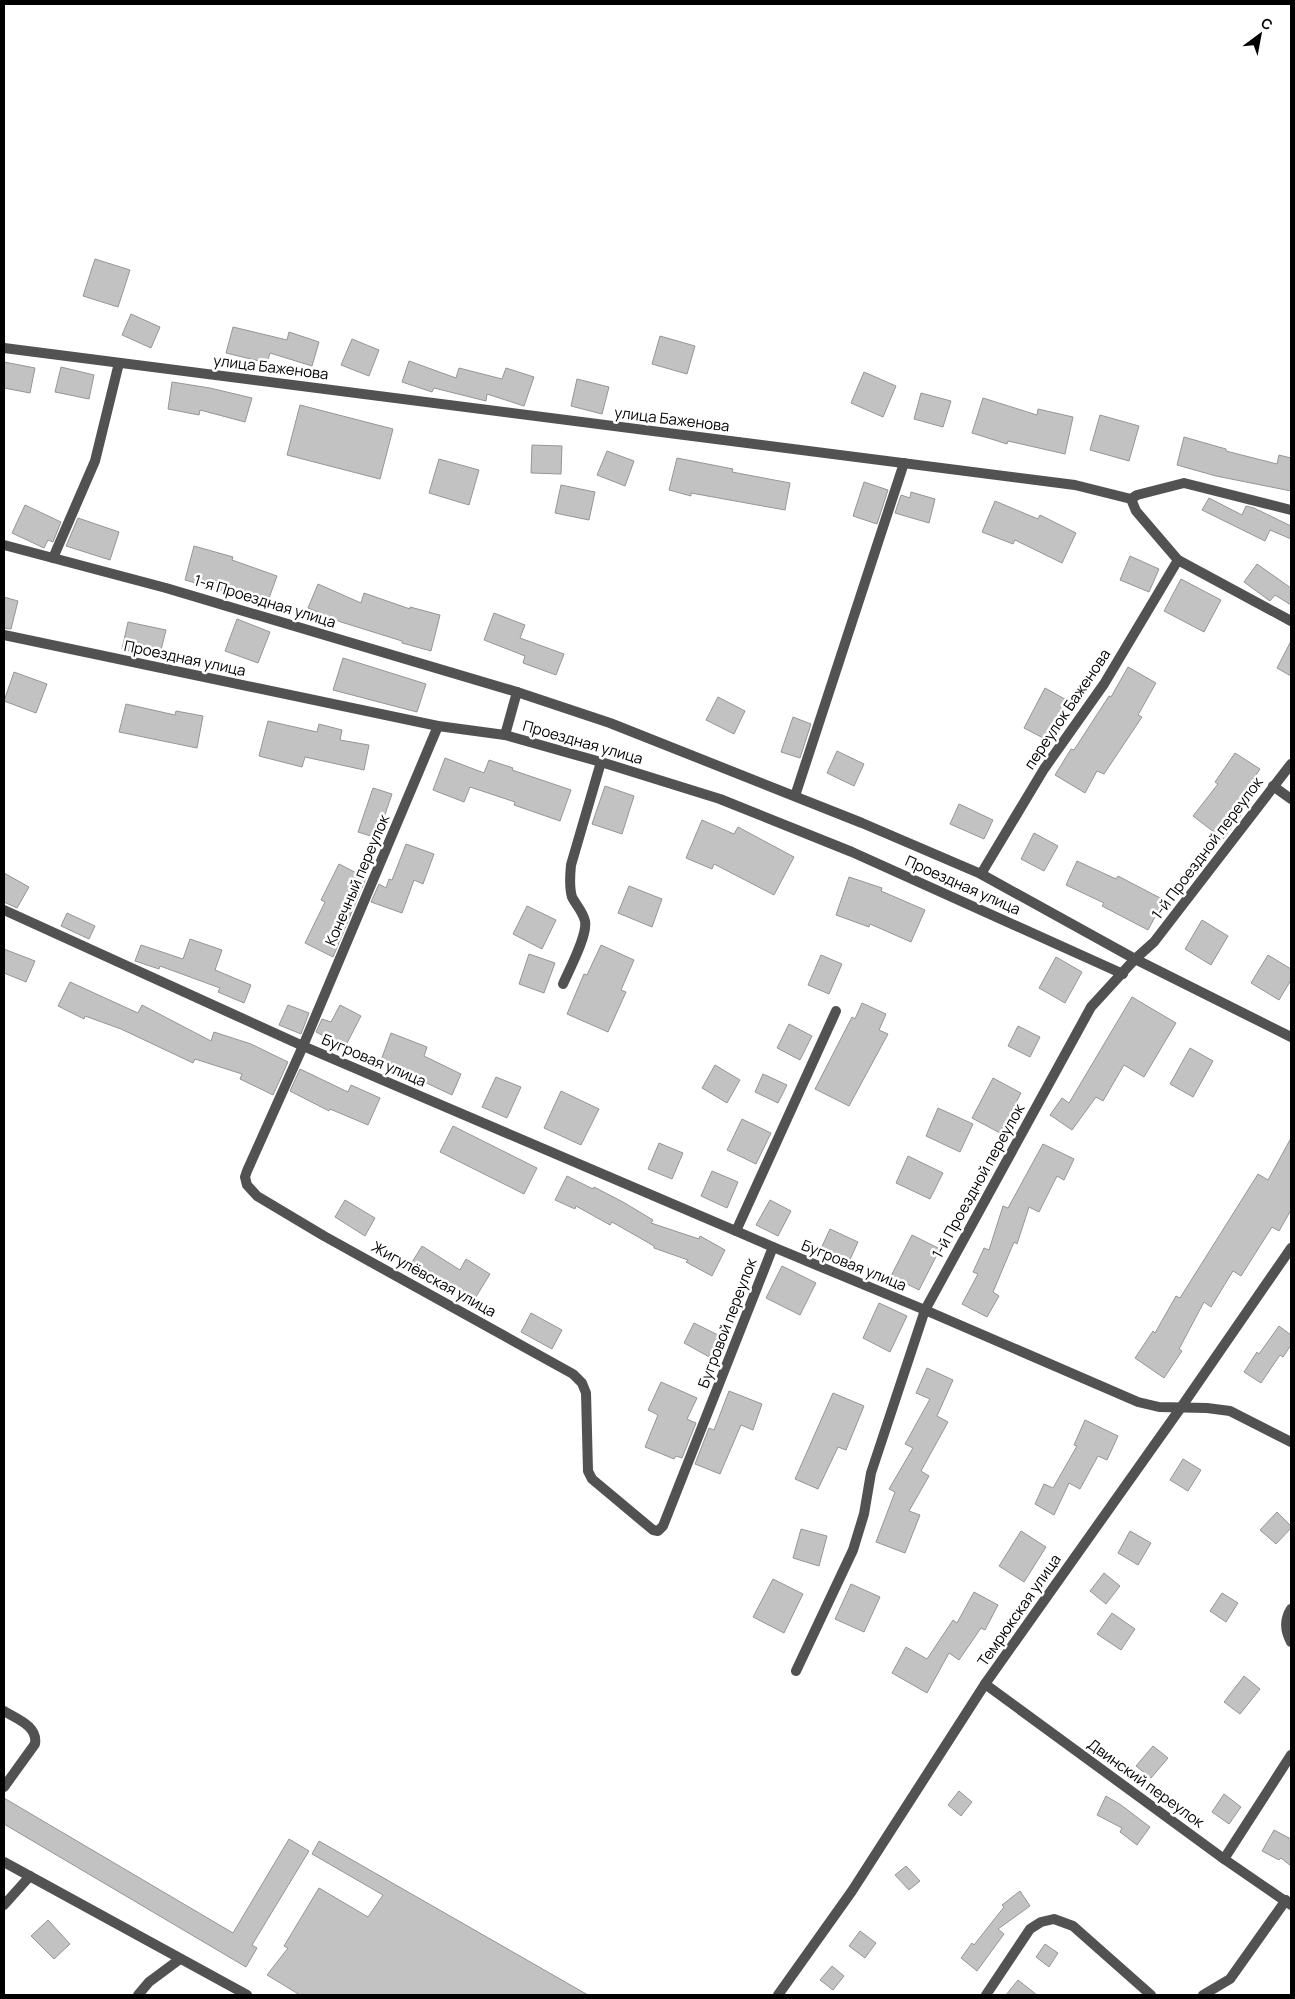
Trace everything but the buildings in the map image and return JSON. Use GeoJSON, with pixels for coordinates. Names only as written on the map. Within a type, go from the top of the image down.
{"type":"FeatureCollection","features":[{"type":"Feature","properties":{"kind":"street","name":"улица Баженова"},"geometry":{"type":"LineString","coordinates":[[4,348],[1075,485],[1131,498]]}},
{"type":"Feature","properties":{"kind":"street"},"geometry":{"type":"LineString","coordinates":[[53,558],[96,461],[119,363]]}},
{"type":"Feature","properties":{"kind":"street"},"geometry":{"type":"LineString","coordinates":[[795,796],[904,463]]}},
{"type":"Feature","properties":{"kind":"street"},"geometry":{"type":"LineString","coordinates":[[1291,510],[1184,483],[1131,498],[1136,511],[1178,560],[1291,621]]}},
{"type":"Feature","properties":{"kind":"street","name":"1-я Проездная улица"},"geometry":{"type":"LineString","coordinates":[[4,545],[166,588],[517,692]]}},
{"type":"Feature","properties":{"kind":"street","name":"переулок Баженова"},"geometry":{"type":"LineString","coordinates":[[982,874],[1044,768],[1104,684],[1178,560]]}},
{"type":"Feature","properties":{"kind":"street","name":"Проездная улица"},"geometry":{"type":"LineString","coordinates":[[4,635],[438,726],[505,735],[720,798],[852,852],[1123,974]]}},
{"type":"Feature","properties":{"kind":"street"},"geometry":{"type":"LineString","coordinates":[[505,735],[517,692]]}},
{"type":"Feature","properties":{"kind":"street","name":"Проездная улица"},"geometry":{"type":"LineString","coordinates":[[517,692],[610,723],[795,796],[982,874],[1136,959],[1291,1037]]}},
{"type":"Feature","properties":{"kind":"street","name":"Конечный переулок"},"geometry":{"type":"LineString","coordinates":[[303,1046],[438,726]]}},
{"type":"Feature","properties":{"kind":"street"},"geometry":{"type":"LineString","coordinates":[[563,984],[586,924],[584,916],[572,896],[570,881],[571,865],[601,762]]}},
{"type":"Feature","properties":{"kind":"street","name":"1-й Проездной переулок"},"geometry":{"type":"LineString","coordinates":[[796,1671],[853,1550],[864,1514],[871,1473],[925,1310],[1091,1007],[1154,942],[1291,764]]}},
{"type":"Feature","properties":{"kind":"street"},"geometry":{"type":"LineString","coordinates":[[1273,786],[1291,799]]}},
{"type":"Feature","properties":{"kind":"street","name":"Бугровая улица"},"geometry":{"type":"LineString","coordinates":[[4,910],[303,1046],[736,1231]]}},
{"type":"Feature","properties":{"kind":"street"},"geometry":{"type":"LineString","coordinates":[[736,1231],[836,1011]]}},
{"type":"Feature","properties":{"kind":"street","name":"Жигулёвская улица"},"geometry":{"type":"LineString","coordinates":[[303,1046],[246,1171],[245,1177],[251,1192],[324,1236],[573,1374],[582,1383],[586,1394],[588,1471],[592,1479],[648,1527],[658,1530]]}},
{"type":"Feature","properties":{"kind":"street","name":"Бугровой переулок"},"geometry":{"type":"LineString","coordinates":[[658,1530],[663,1526],[773,1247],[736,1231]]}},
{"type":"Feature","properties":{"kind":"street","name":"Бугровая улица"},"geometry":{"type":"LineString","coordinates":[[773,1247],[1138,1402],[1159,1407],[1182,1406]]}},
{"type":"Feature","properties":{"kind":"street","name":"Темрюкская улица"},"geometry":{"type":"LineString","coordinates":[[778,1995],[852,1891],[985,1684],[1182,1406],[1291,1248]]}},
{"type":"Feature","properties":{"kind":"street"},"geometry":{"type":"LineString","coordinates":[[1182,1406],[1230,1411],[1291,1442]]}},
{"type":"Feature","properties":{"kind":"street"},"geometry":{"type":"LineString","coordinates":[[1291,1609],[1286,1618],[1286,1629],[1291,1642]]}},
{"type":"Feature","properties":{"kind":"street","name":"Двинский переулок"},"geometry":{"type":"LineString","coordinates":[[985,1684],[1224,1859],[1288,1903]]}},
{"type":"Feature","properties":{"kind":"street"},"geometry":{"type":"LineString","coordinates":[[4,1711],[31,1728],[35,1733],[34,1744],[4,1787]]}},
{"type":"Feature","properties":{"kind":"street"},"geometry":{"type":"LineString","coordinates":[[1224,1859],[1291,1755]]}},
{"type":"Feature","properties":{"kind":"street"},"geometry":{"type":"LineString","coordinates":[[4,1862],[247,1995]]}},
{"type":"Feature","properties":{"kind":"street"},"geometry":{"type":"LineString","coordinates":[[4,1905],[30,1876]]}},
{"type":"Feature","properties":{"kind":"street"},"geometry":{"type":"LineString","coordinates":[[1203,1995],[1230,1979],[1288,1903]]}},
{"type":"Feature","properties":{"kind":"street"},"geometry":{"type":"LineString","coordinates":[[986,1995],[1030,1929],[1041,1922],[1054,1919],[1073,1926],[1150,1995]]}},
{"type":"Feature","properties":{"kind":"street"},"geometry":{"type":"LineString","coordinates":[[138,1995],[149,1982],[180,1959]]}}]}
